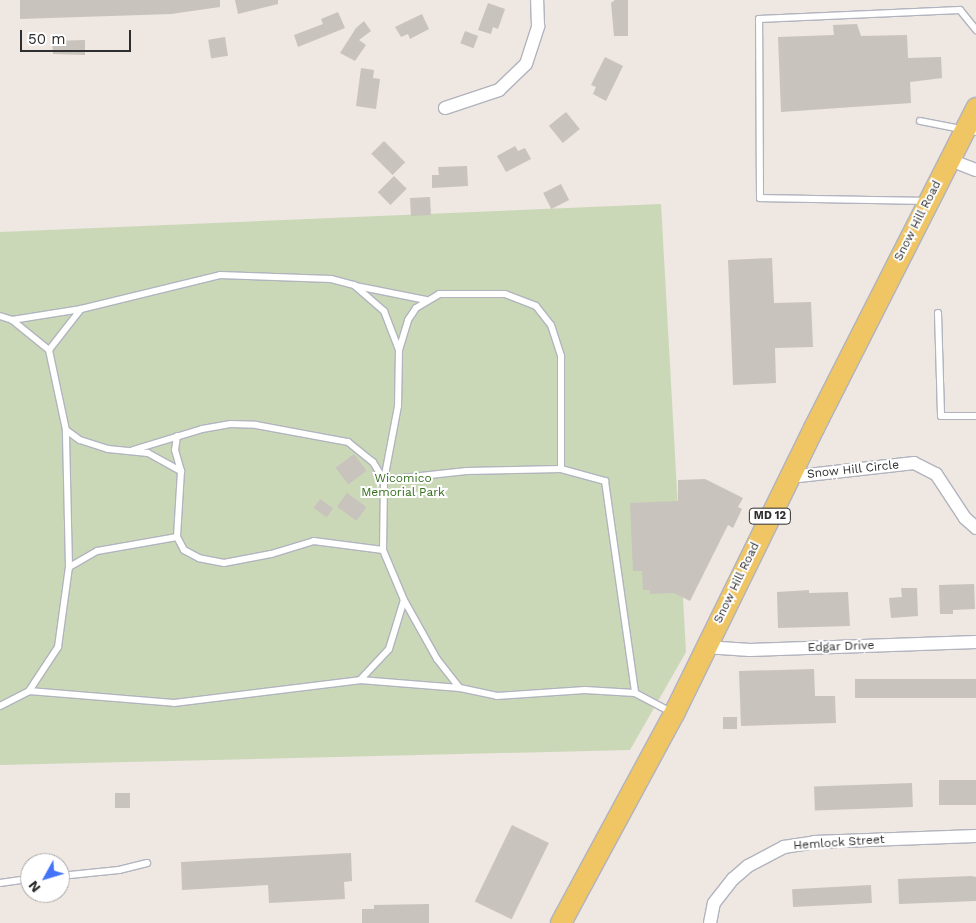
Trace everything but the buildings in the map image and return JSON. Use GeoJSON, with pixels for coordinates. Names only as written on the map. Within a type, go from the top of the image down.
{"type":"FeatureCollection","features":[{"type":"Feature","properties":{"kind":"main road","name":"Snow Hill Road"},"geometry":{"type":"LineString","coordinates":[[561,923],[674,714],[705,647],[928,201],[950,160],[971,130],[976,108]]}},
{"type":"Feature","properties":{"kind":"street"},"geometry":{"type":"LineString","coordinates":[[445,108],[499,90],[526,64],[538,26],[537,0]]}},
{"type":"Feature","properties":{"kind":"street"},"geometry":{"type":"LineString","coordinates":[[950,160],[976,170]]}},
{"type":"Feature","properties":{"kind":"street","name":"Snow Hill Circle"},"geometry":{"type":"LineString","coordinates":[[790,477],[914,463],[936,474],[965,518],[976,528]]}},
{"type":"Feature","properties":{"kind":"street","name":"Edgar Drive"},"geometry":{"type":"LineString","coordinates":[[705,647],[750,650],[976,642]]}},
{"type":"Feature","properties":{"kind":"street","name":"Hemlock Street"},"geometry":{"type":"LineString","coordinates":[[710,923],[714,903],[733,879],[748,866],[784,847],[814,842],[976,836]]}},
{"type":"Feature","properties":{"kind":"lane"},"geometry":{"type":"LineString","coordinates":[[928,201],[760,198],[759,19],[960,10],[976,30]]}},
{"type":"Feature","properties":{"kind":"lane"},"geometry":{"type":"LineString","coordinates":[[920,121],[971,130]]}},
{"type":"Feature","properties":{"kind":"lane"},"geometry":{"type":"LineString","coordinates":[[12,320],[81,309],[220,275],[331,279],[426,300]]}},
{"type":"Feature","properties":{"kind":"lane"},"geometry":{"type":"LineString","coordinates":[[354,285],[384,311],[399,350]]}},
{"type":"Feature","properties":{"kind":"lane"},"geometry":{"type":"LineString","coordinates":[[460,688],[437,659],[404,600],[383,550],[384,480],[398,406],[399,350],[408,320],[426,300],[439,294],[505,294],[536,306],[551,325],[561,356],[561,468]]}},
{"type":"Feature","properties":{"kind":"lane"},"geometry":{"type":"LineString","coordinates":[[49,350],[81,309]]}},
{"type":"Feature","properties":{"kind":"lane"},"geometry":{"type":"LineString","coordinates":[[938,313],[941,416],[976,416]]}},
{"type":"Feature","properties":{"kind":"lane"},"geometry":{"type":"LineString","coordinates":[[0,316],[12,320],[49,350],[66,430],[69,567],[58,647],[29,691],[0,706]]}},
{"type":"Feature","properties":{"kind":"lane"},"geometry":{"type":"LineString","coordinates":[[133,450],[177,436],[231,424],[256,424],[296,435],[335,438],[362,450],[384,480]]}},
{"type":"Feature","properties":{"kind":"lane"},"geometry":{"type":"LineString","coordinates":[[66,430],[80,440],[108,449],[133,450],[165,460],[181,471]]}},
{"type":"Feature","properties":{"kind":"lane"},"geometry":{"type":"LineString","coordinates":[[177,436],[175,450],[181,471],[177,537],[184,550],[199,558],[224,563],[271,554],[314,541],[383,550]]}},
{"type":"Feature","properties":{"kind":"lane"},"geometry":{"type":"LineString","coordinates":[[384,480],[467,471],[561,468],[605,481],[635,693]]}},
{"type":"Feature","properties":{"kind":"lane"},"geometry":{"type":"LineString","coordinates":[[69,567],[97,551],[177,537]]}},
{"type":"Feature","properties":{"kind":"lane"},"geometry":{"type":"LineString","coordinates":[[360,680],[389,648],[404,600]]}},
{"type":"Feature","properties":{"kind":"lane"},"geometry":{"type":"LineString","coordinates":[[29,691],[174,703],[360,680],[460,688],[497,696],[584,690],[635,693],[674,714]]}},
{"type":"Feature","properties":{"kind":"lane"},"geometry":{"type":"LineString","coordinates":[[70,875],[119,870],[147,863]]}},
{"type":"Feature","properties":{"kind":"lane"},"geometry":{"type":"LineString","coordinates":[[0,882],[20,880]]}},
{"type":"Feature","properties":{"kind":"green space","name":"Wicomico Memorial Park"},"geometry":{"type":"Polygon","coordinates":[[[661,204],[686,652],[630,750],[0,765],[0,232],[661,204]]]}}]}
